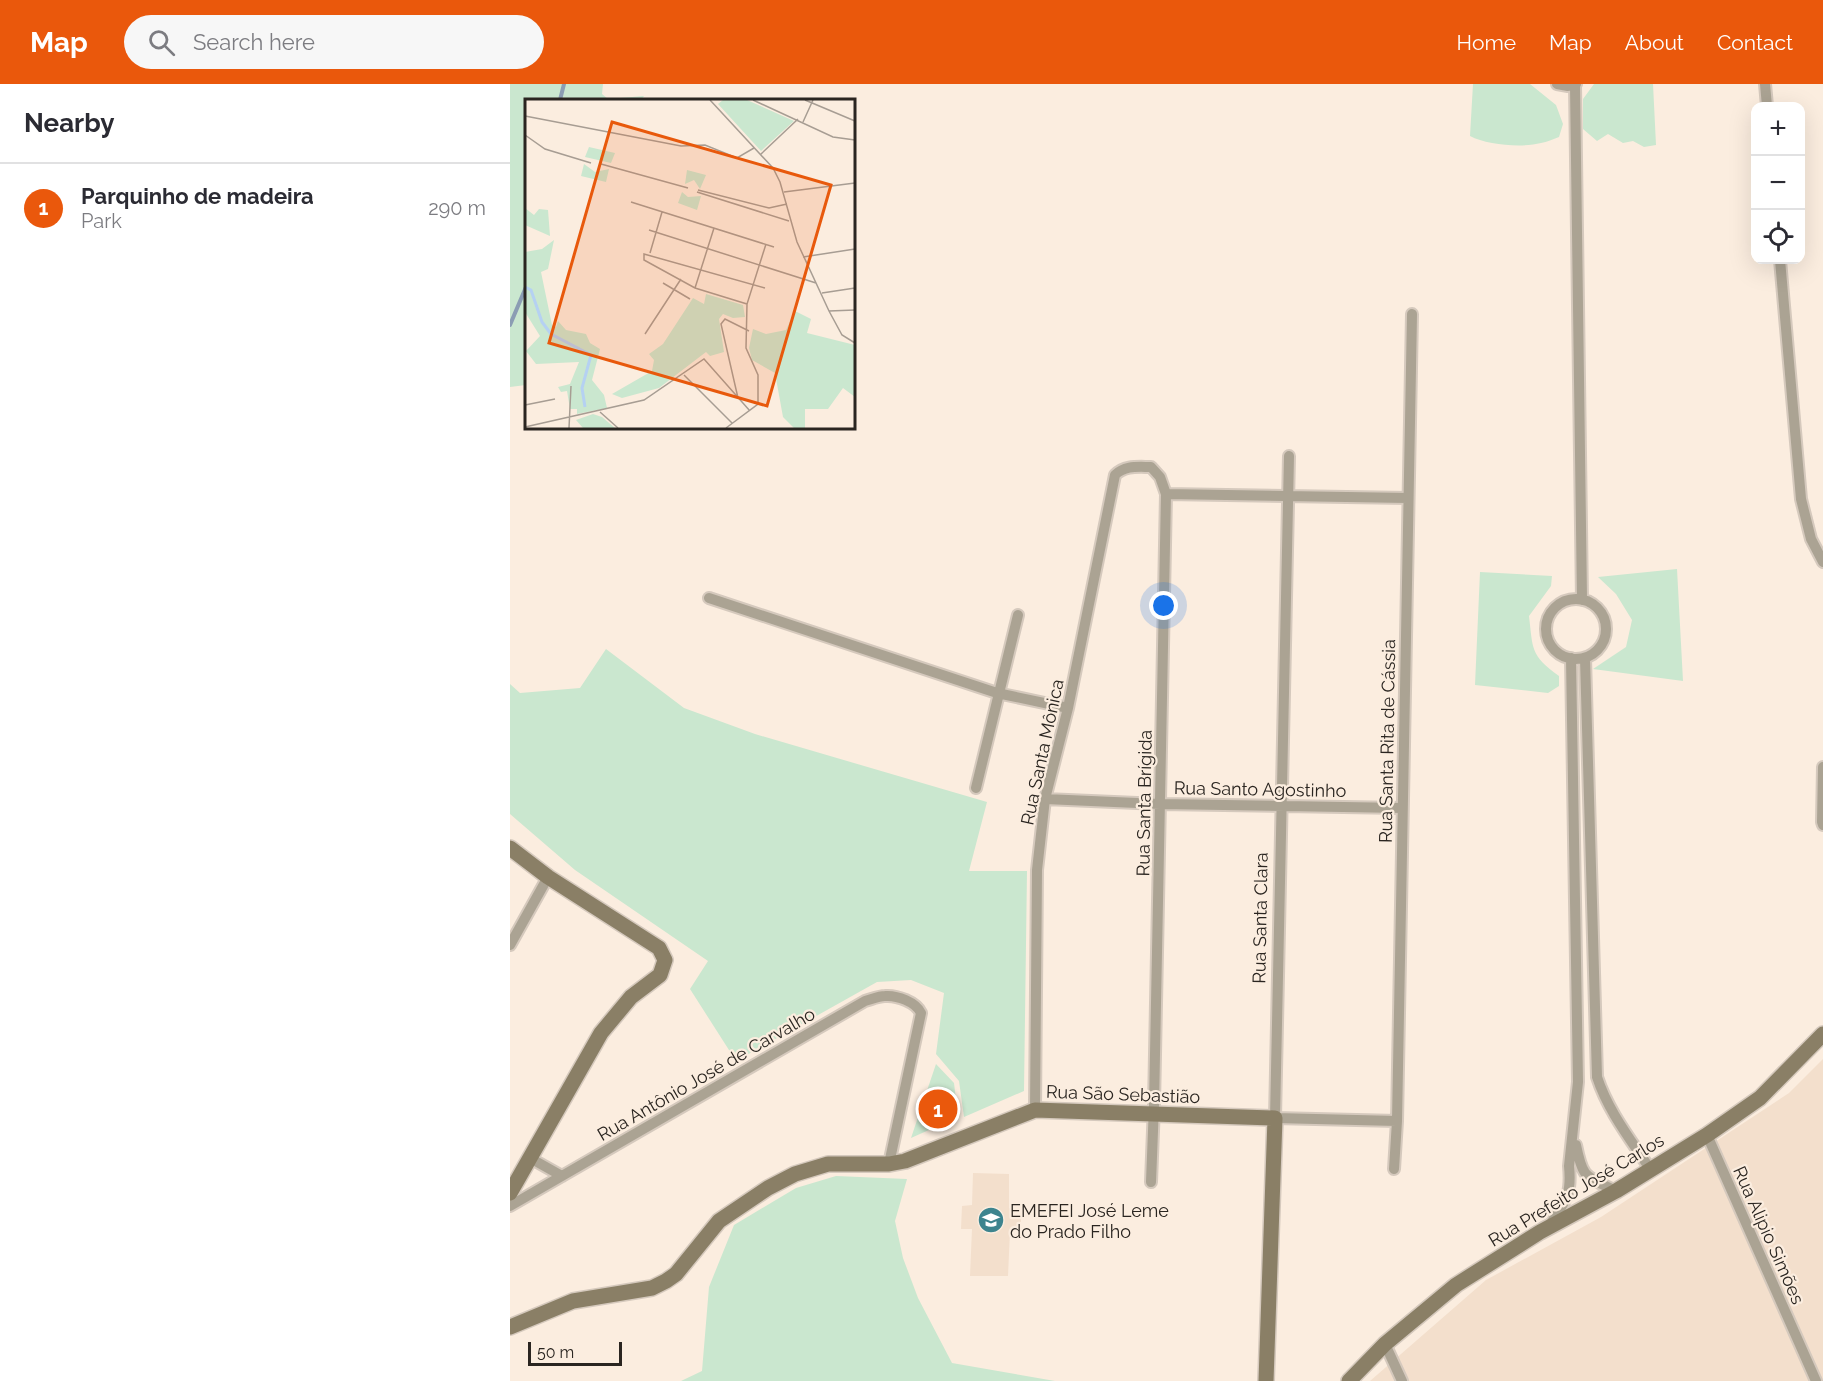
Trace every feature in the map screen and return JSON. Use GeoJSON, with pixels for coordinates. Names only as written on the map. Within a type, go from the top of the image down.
{"type":"FeatureCollection","features":[{"type":"Feature","properties":{"kind":"street"},"geometry":{"type":"LineString","coordinates":[[1557,84],[1568,86],[1576,84],[1582,600]]}},
{"type":"Feature","properties":{"kind":"street"},"geometry":{"type":"LineString","coordinates":[[1765,84],[1767,102]]}},
{"type":"Feature","properties":{"kind":"street"},"geometry":{"type":"LineString","coordinates":[[1780,264],[1802,499],[1811,538],[1823,562]]}},
{"type":"Feature","properties":{"kind":"street","name":"Rua Santa Rita de Cássia"},"geometry":{"type":"LineString","coordinates":[[1394,1169],[1397,1121],[1412,314]]}},
{"type":"Feature","properties":{"kind":"street","name":"Rua Santa Clara"},"geometry":{"type":"LineString","coordinates":[[1266,1381],[1275,1118],[1289,456]]}},
{"type":"Feature","properties":{"kind":"street","name":"Rua Santa Brígida"},"geometry":{"type":"LineString","coordinates":[[1115,475],[1126,468],[1151,467],[1160,477],[1166,494],[1151,1182]]}},
{"type":"Feature","properties":{"kind":"street","name":"Rua Santa Mônica"},"geometry":{"type":"LineString","coordinates":[[1035,1110],[1037,870],[1045,799],[1068,708],[1115,475]]}},
{"type":"Feature","properties":{"kind":"street"},"geometry":{"type":"LineString","coordinates":[[1166,494],[1408,498]]}},
{"type":"Feature","properties":{"kind":"street"},"geometry":{"type":"LineString","coordinates":[[708,598],[998,694],[1068,708]]}},
{"type":"Feature","properties":{"kind":"street"},"geometry":{"type":"LineString","coordinates":[[1568,600],[1582,600],[1591,603],[1604,618],[1605,637],[1601,646],[1585,658],[1561,655],[1548,640],[1546,631],[1552,612],[1568,600]]}},
{"type":"Feature","properties":{"kind":"street"},"geometry":{"type":"LineString","coordinates":[[976,788],[1018,615]]}},
{"type":"Feature","properties":{"kind":"street"},"geometry":{"type":"LineString","coordinates":[[1549,1227],[1569,1195],[1569,1166],[1578,1082],[1571,658]]}},
{"type":"Feature","properties":{"kind":"street"},"geometry":{"type":"LineString","coordinates":[[1585,658],[1597,1077],[1611,1110],[1650,1169]]}},
{"type":"Feature","properties":{"kind":"street"},"geometry":{"type":"LineString","coordinates":[[1823,767],[1821,822],[1823,825]]}},
{"type":"Feature","properties":{"kind":"street","name":"Rua Santo Agostinho"},"geometry":{"type":"LineString","coordinates":[[1045,799],[1160,804],[1402,808]]}},
{"type":"Feature","properties":{"kind":"street"},"geometry":{"type":"LineString","coordinates":[[510,848],[548,877],[659,948],[665,960],[660,975],[631,997],[601,1034],[510,1193]]}},
{"type":"Feature","properties":{"kind":"street"},"geometry":{"type":"LineString","coordinates":[[510,945],[548,877]]}},
{"type":"Feature","properties":{"kind":"street","name":"Rua Antônio José de Carvalho"},"geometry":{"type":"LineString","coordinates":[[510,1206],[866,1001],[887,995],[907,1000],[918,1006],[921,1012],[889,1164]]}},
{"type":"Feature","properties":{"kind":"street","name":"Rua Prefeito José Carlos"},"geometry":{"type":"LineString","coordinates":[[1349,1381],[1385,1344],[1456,1285],[1549,1227],[1616,1191],[1707,1135],[1760,1098],[1823,1034]]}},
{"type":"Feature","properties":{"kind":"street","name":"Rua São Sebastião"},"geometry":{"type":"LineString","coordinates":[[511,1327],[573,1301],[652,1288],[666,1281],[676,1274],[719,1221],[768,1188],[795,1174],[828,1164],[889,1164],[905,1161],[1035,1110],[1397,1121]]}},
{"type":"Feature","properties":{"kind":"street","name":"Rua Alipio Simões"},"geometry":{"type":"LineString","coordinates":[[1707,1135],[1816,1381]]}},
{"type":"Feature","properties":{"kind":"street"},"geometry":{"type":"LineString","coordinates":[[1574,1136],[1580,1166],[1589,1178],[1616,1191]]}},
{"type":"Feature","properties":{"kind":"street"},"geometry":{"type":"LineString","coordinates":[[530,1158],[562,1176]]}},
{"type":"Feature","properties":{"kind":"street"},"geometry":{"type":"LineString","coordinates":[[1385,1344],[1402,1381]]}},
{"type":"Feature","properties":{"kind":"shaded area"},"geometry":{"type":"Polygon","coordinates":[[[1823,1059],[1823,1381],[1370,1381],[1486,1280],[1601,1217],[1789,1093],[1823,1059]]]}},
{"type":"Feature","properties":{"kind":"shaded area","name":"EMEFEI José Leme do Prado Filho"},"geometry":{"type":"Polygon","coordinates":[[[973,1173],[1009,1174],[1009,1208],[1021,1212],[1021,1231],[1010,1231],[1008,1276],[970,1276],[972,1229],[961,1229],[962,1206],[972,1205],[973,1173]]]}},
{"type":"Feature","properties":{"kind":"green space"},"geometry":{"type":"Polygon","coordinates":[[[510,84],[603,84],[602,94],[608,99],[525,99],[525,385],[510,387],[510,84]]]}},
{"type":"Feature","properties":{"kind":"green space"},"geometry":{"type":"Polygon","coordinates":[[[1473,84],[1530,84],[1556,105],[1563,124],[1559,137],[1533,145],[1515,145],[1486,142],[1470,136],[1473,84]]]}},
{"type":"Feature","properties":{"kind":"green space"},"geometry":{"type":"Polygon","coordinates":[[[1594,84],[1653,84],[1656,145],[1644,147],[1633,141],[1623,143],[1608,134],[1597,141],[1583,129],[1583,99],[1594,84]]]}},
{"type":"Feature","properties":{"kind":"green space"},"geometry":{"type":"Polygon","coordinates":[[[644,96],[642,99],[608,99],[644,96]]]}},
{"type":"Feature","properties":{"kind":"green space"},"geometry":{"type":"Polygon","coordinates":[[[1677,569],[1683,681],[1593,669],[1626,647],[1632,620],[1616,594],[1598,577],[1677,569]]]}},
{"type":"Feature","properties":{"kind":"green space"},"geometry":{"type":"Polygon","coordinates":[[[1480,572],[1552,576],[1551,586],[1529,616],[1531,636],[1538,656],[1559,676],[1559,686],[1548,693],[1475,685],[1480,572]]]}},
{"type":"Feature","properties":{"kind":"green space"},"geometry":{"type":"Polygon","coordinates":[[[606,649],[684,708],[755,734],[987,802],[969,871],[1027,871],[1024,1091],[964,1117],[959,1081],[936,1054],[944,993],[911,980],[877,982],[736,1061],[690,989],[708,961],[575,870],[510,814],[510,684],[520,693],[580,688],[606,649]]]}},
{"type":"Feature","properties":{"kind":"green space"},"geometry":{"type":"Polygon","coordinates":[[[936,1064],[954,1083],[958,1117],[911,1138],[936,1064]]]}},
{"type":"Feature","properties":{"kind":"green space"},"geometry":{"type":"Polygon","coordinates":[[[836,1176],[907,1179],[895,1221],[903,1258],[918,1298],[952,1363],[1055,1381],[681,1381],[702,1371],[709,1287],[734,1225],[796,1188],[836,1176]]]}},
{"type":"Feature","properties":{"kind":"waterway"},"geometry":{"type":"LineString","coordinates":[[560,99],[564,84]]}},
{"type":"Feature","properties":{"kind":"waterway"},"geometry":{"type":"LineString","coordinates":[[510,325],[525,289]]}},
{"type":"Feature","properties":{"kind":"place","name":"Parquinho de madeira"},"geometry":{"type":"Point","coordinates":[938,1109]}},
{"type":"Feature","properties":{"kind":"place","name":"EMEFEI José Leme do Prado Filho"},"geometry":{"type":"Point","coordinates":[991,1220]}}]}
